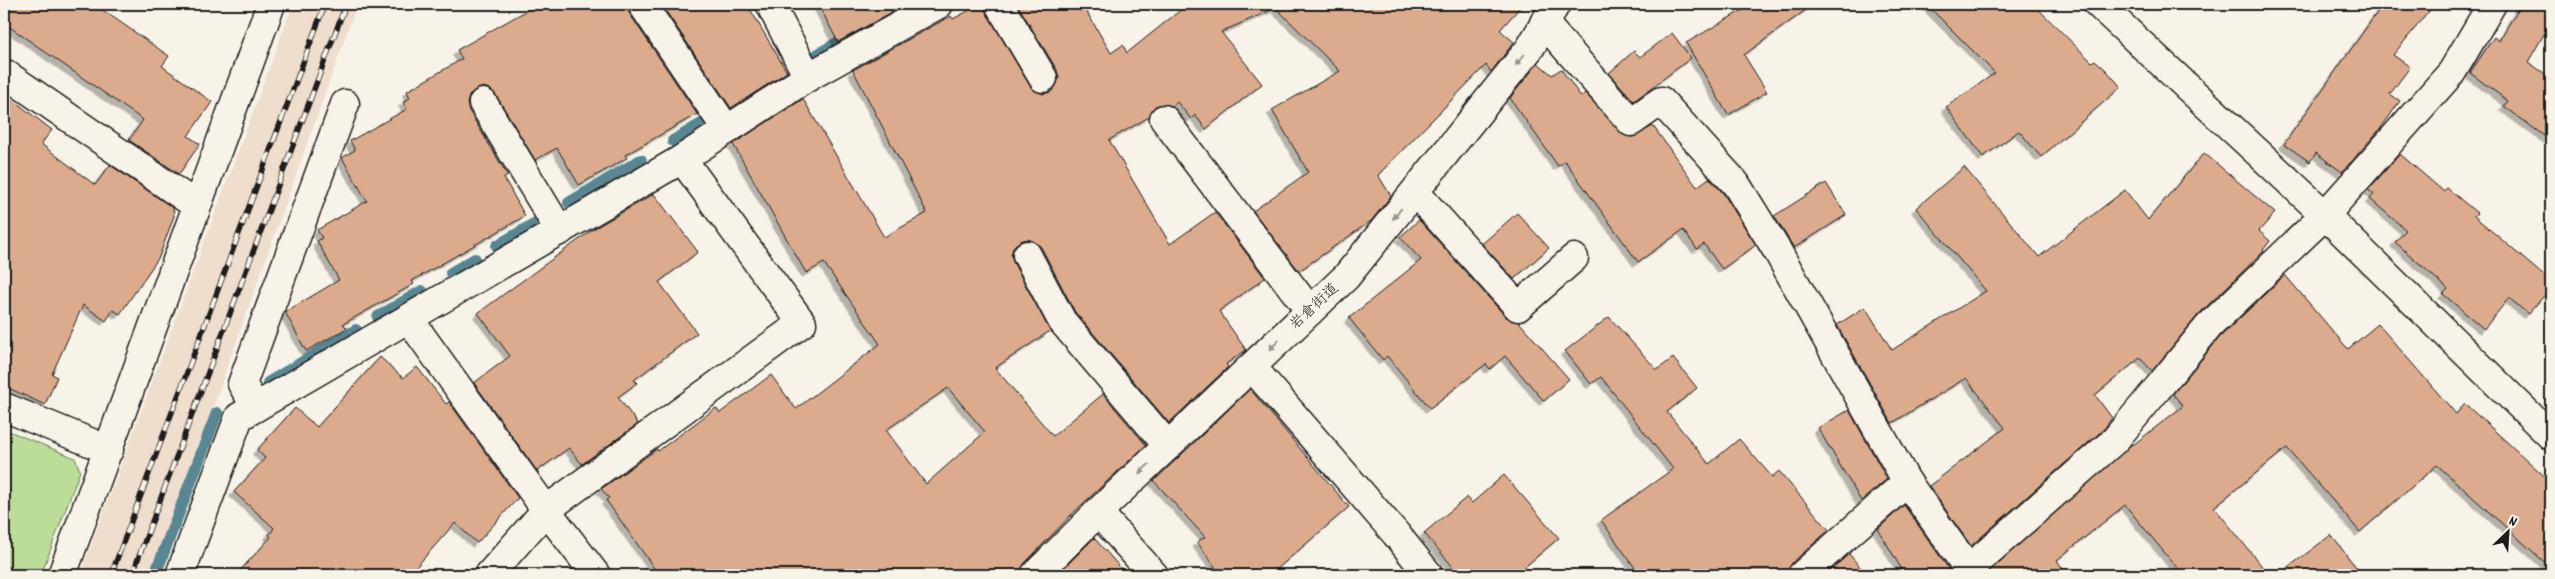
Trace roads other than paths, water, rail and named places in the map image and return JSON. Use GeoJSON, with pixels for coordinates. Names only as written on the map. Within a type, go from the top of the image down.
{"type":"FeatureCollection","features":[{"type":"Feature","properties":{"kind":"street"},"geometry":{"type":"LineString","coordinates":[[62,575],[271,4]]}},
{"type":"Feature","properties":{"kind":"street"},"geometry":{"type":"LineString","coordinates":[[642,4],[727,130]]}},
{"type":"Feature","properties":{"kind":"street"},"geometry":{"type":"LineString","coordinates":[[770,4],[808,77]]}},
{"type":"Feature","properties":{"kind":"street"},"geometry":{"type":"LineString","coordinates":[[180,575],[239,417],[682,159],[808,77],[939,4]]}},
{"type":"Feature","properties":{"kind":"street"},"geometry":{"type":"LineString","coordinates":[[999,4],[1043,78]]}},
{"type":"Feature","properties":{"kind":"street"},"geometry":{"type":"LineString","coordinates":[[2098,4],[2325,215],[2551,436]]}},
{"type":"Feature","properties":{"kind":"street"},"geometry":{"type":"LineString","coordinates":[[1550,14],[1631,122],[1660,101],[1736,184],[1778,252],[1906,482],[1965,573],[2115,440],[2209,326],[2325,215],[2452,72],[2492,4]]}},
{"type":"Feature","properties":{"kind":"street","name":"岩倉街道"},"geometry":{"type":"LineString","coordinates":[[1035,575],[1098,512],[1346,277],[1530,48],[1550,14]]}},
{"type":"Feature","properties":{"kind":"street"},"geometry":{"type":"LineString","coordinates":[[4,73],[197,206]]}},
{"type":"Feature","properties":{"kind":"street"},"geometry":{"type":"LineString","coordinates":[[482,103],[560,231]]}},
{"type":"Feature","properties":{"kind":"street"},"geometry":{"type":"LineString","coordinates":[[256,407],[242,384],[345,104]]}},
{"type":"Feature","properties":{"kind":"street"},"geometry":{"type":"LineString","coordinates":[[1164,119],[1310,311]]}},
{"type":"Feature","properties":{"kind":"street"},"geometry":{"type":"LineString","coordinates":[[489,575],[546,510],[802,323],[682,159]]}},
{"type":"Feature","properties":{"kind":"street"},"geometry":{"type":"LineString","coordinates":[[1415,192],[1518,307],[1574,258]]}},
{"type":"Feature","properties":{"kind":"street"},"geometry":{"type":"LineString","coordinates":[[1027,255],[1062,321],[1168,446]]}},
{"type":"Feature","properties":{"kind":"street"},"geometry":{"type":"LineString","coordinates":[[409,319],[546,510],[596,575]]}},
{"type":"Feature","properties":{"kind":"street"},"geometry":{"type":"LineString","coordinates":[[1252,367],[1429,575]]}},
{"type":"Feature","properties":{"kind":"street"},"geometry":{"type":"LineString","coordinates":[[4,407],[108,450]]}},
{"type":"Feature","properties":{"kind":"street"},"geometry":{"type":"LineString","coordinates":[[1802,575],[1906,482]]}},
{"type":"Feature","properties":{"kind":"street"},"geometry":{"type":"LineString","coordinates":[[1098,512],[1154,575]]}},
{"type":"Feature","properties":{"kind":"waterway"},"geometry":{"type":"LineString","coordinates":[[817,55],[903,4]]}},
{"type":"Feature","properties":{"kind":"waterway"},"geometry":{"type":"LineString","coordinates":[[756,91],[784,75]]}},
{"type":"Feature","properties":{"kind":"waterway"},"geometry":{"type":"LineString","coordinates":[[673,141],[705,122]]}},
{"type":"Feature","properties":{"kind":"waterway"},"geometry":{"type":"LineString","coordinates":[[569,203],[641,160]]}},
{"type":"Feature","properties":{"kind":"waterway"},"geometry":{"type":"LineString","coordinates":[[497,246],[536,223]]}},
{"type":"Feature","properties":{"kind":"waterway"},"geometry":{"type":"LineString","coordinates":[[451,273],[475,259]]}},
{"type":"Feature","properties":{"kind":"waterway"},"geometry":{"type":"LineString","coordinates":[[378,317],[422,291]]}},
{"type":"Feature","properties":{"kind":"waterway"},"geometry":{"type":"LineString","coordinates":[[268,383],[356,330]]}},
{"type":"Feature","properties":{"kind":"waterway"},"geometry":{"type":"LineString","coordinates":[[155,575],[217,413]]}},
{"type":"Feature","properties":{"kind":"railway"},"geometry":{"type":"LineString","coordinates":[[111,575],[325,4]]}},
{"type":"Feature","properties":{"kind":"railway"},"geometry":{"type":"LineString","coordinates":[[132,575],[346,4]]}}]}
